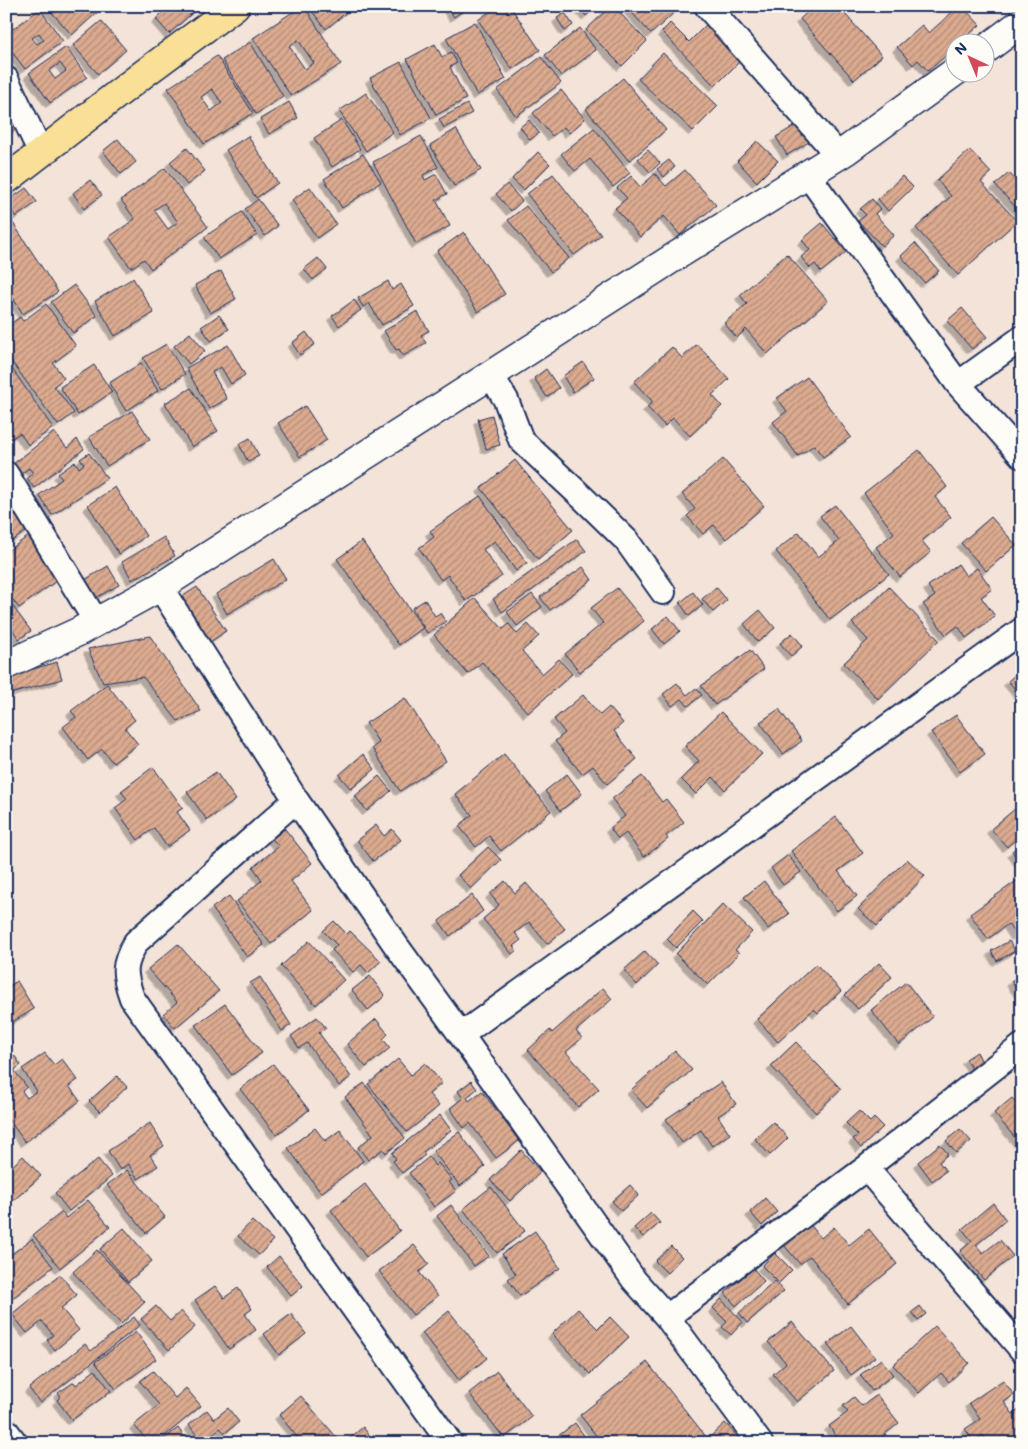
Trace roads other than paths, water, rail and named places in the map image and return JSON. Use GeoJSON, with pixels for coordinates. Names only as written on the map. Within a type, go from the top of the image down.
{"type":"FeatureCollection","features":[{"type":"Feature","properties":{"kind":"main road"},"geometry":{"type":"LineString","coordinates":[[6,180],[235,6]]}},
{"type":"Feature","properties":{"kind":"street"},"geometry":{"type":"LineString","coordinates":[[707,6],[838,155]]}},
{"type":"Feature","properties":{"kind":"street"},"geometry":{"type":"LineString","coordinates":[[996,42],[1022,22]]}},
{"type":"Feature","properties":{"kind":"street"},"geometry":{"type":"LineString","coordinates":[[6,665],[97,623],[160,587],[676,256],[808,175],[946,78]]}},
{"type":"Feature","properties":{"kind":"street"},"geometry":{"type":"LineString","coordinates":[[6,79],[41,153]]}},
{"type":"Feature","properties":{"kind":"street"},"geometry":{"type":"LineString","coordinates":[[808,175],[958,384],[1022,456]]}},
{"type":"Feature","properties":{"kind":"street"},"geometry":{"type":"LineString","coordinates":[[958,384],[1022,338]]}},
{"type":"Feature","properties":{"kind":"street"},"geometry":{"type":"LineString","coordinates":[[491,375],[506,400],[521,440],[626,540],[662,592]]}},
{"type":"Feature","properties":{"kind":"street"},"geometry":{"type":"LineString","coordinates":[[6,474],[97,623]]}},
{"type":"Feature","properties":{"kind":"street"},"geometry":{"type":"LineString","coordinates":[[160,587],[296,800],[395,944],[461,1034],[634,1280],[667,1317],[760,1443]]}},
{"type":"Feature","properties":{"kind":"street"},"geometry":{"type":"LineString","coordinates":[[461,1034],[1022,630]]}},
{"type":"Feature","properties":{"kind":"street"},"geometry":{"type":"LineString","coordinates":[[296,800],[136,942],[127,958],[125,979],[132,998],[450,1443]]}},
{"type":"Feature","properties":{"kind":"street"},"geometry":{"type":"LineString","coordinates":[[667,1317],[866,1168],[1022,1046]]}},
{"type":"Feature","properties":{"kind":"street"},"geometry":{"type":"LineString","coordinates":[[866,1168],[1022,1350]]}},
{"type":"Feature","properties":{"kind":"street"},"geometry":{"type":"LineString","coordinates":[[6,1431],[15,1443]]}}]}
